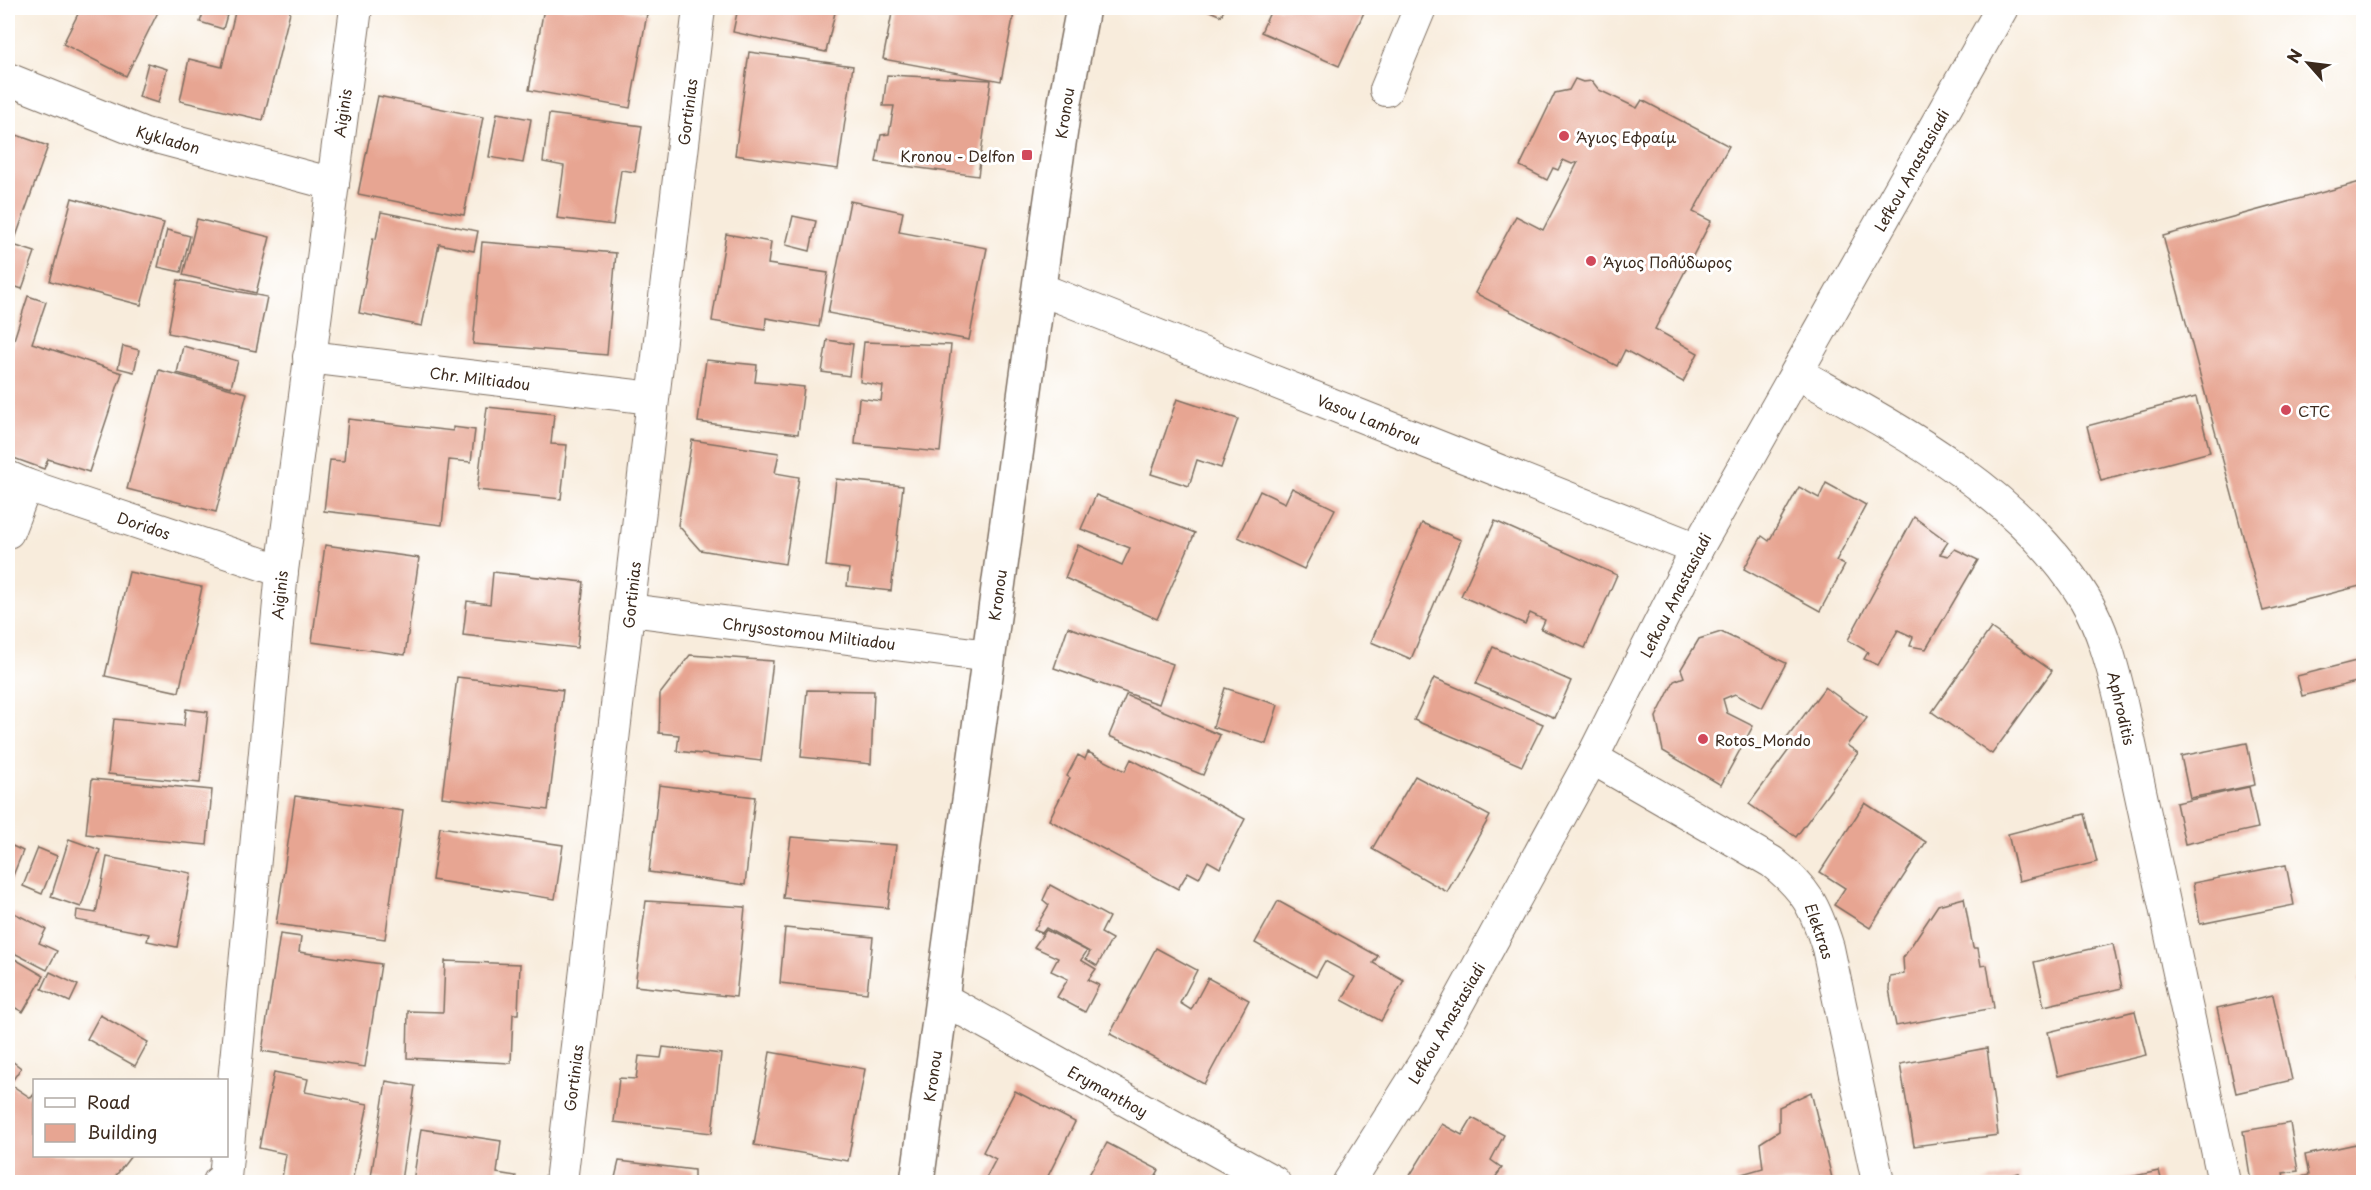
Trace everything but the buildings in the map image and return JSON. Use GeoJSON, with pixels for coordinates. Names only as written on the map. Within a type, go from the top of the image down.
{"type":"FeatureCollection","features":[{"type":"Feature","properties":{"kind":"street","name":"Aiginis"},"geometry":{"type":"LineString","coordinates":[[228,1181],[282,571],[356,8]]}},
{"type":"Feature","properties":{"kind":"street","name":"Gortinias"},"geometry":{"type":"LineString","coordinates":[[561,1182],[699,8]]}},
{"type":"Feature","properties":{"kind":"street","name":"Kronou"},"geometry":{"type":"LineString","coordinates":[[917,1182],[1065,102],[1083,8]]}},
{"type":"Feature","properties":{"kind":"street"},"geometry":{"type":"LineString","coordinates":[[1386,90],[1420,8]]}},
{"type":"Feature","properties":{"kind":"street","name":"Lefkou Anastasiadi"},"geometry":{"type":"LineString","coordinates":[[1349,1182],[1433,1049],[1592,758],[1697,549],[2002,8]]}},
{"type":"Feature","properties":{"kind":"street","name":"Kykladon"},"geometry":{"type":"LineString","coordinates":[[8,79],[145,134],[333,184]]}},
{"type":"Feature","properties":{"kind":"street","name":"Vasou Lambrou"},"geometry":{"type":"LineString","coordinates":[[1040,289],[1697,549]]}},
{"type":"Feature","properties":{"kind":"street","name":"Chr. Miltiadou"},"geometry":{"type":"LineString","coordinates":[[309,357],[652,398]]}},
{"type":"Feature","properties":{"kind":"street","name":"Aphroditis"},"geometry":{"type":"LineString","coordinates":[[1797,373],[1871,415],[1978,485],[2024,523],[2044,544],[2086,601],[2111,658],[2224,1182]]}},
{"type":"Feature","properties":{"kind":"street"},"geometry":{"type":"LineString","coordinates":[[8,532],[17,481]]}},
{"type":"Feature","properties":{"kind":"street","name":"Doridos"},"geometry":{"type":"LineString","coordinates":[[17,481],[282,571]]}},
{"type":"Feature","properties":{"kind":"street","name":"Chrysostomou Miltiadou"},"geometry":{"type":"LineString","coordinates":[[630,610],[989,656]]}},
{"type":"Feature","properties":{"kind":"street","name":"Elektras"},"geometry":{"type":"LineString","coordinates":[[1592,758],[1772,862],[1793,879],[1809,899],[1819,919],[1828,948],[1878,1182]]}},
{"type":"Feature","properties":{"kind":"street","name":"Erymanthoy"},"geometry":{"type":"LineString","coordinates":[[943,999],[1274,1182]]}},
{"type":"Feature","properties":{"kind":"place","name":"Άγιος Εφραίμ"},"geometry":{"type":"Point","coordinates":[1564,136]}},
{"type":"Feature","properties":{"kind":"place","name":"Kronou - Delfon"},"geometry":{"type":"Point","coordinates":[1027,155]}},
{"type":"Feature","properties":{"kind":"place","name":"Άγιος Πολύδωρος"},"geometry":{"type":"Point","coordinates":[1591,261]}},
{"type":"Feature","properties":{"kind":"place","name":"CTC"},"geometry":{"type":"Point","coordinates":[2286,410]}},
{"type":"Feature","properties":{"kind":"place","name":"Rotos_Mondo"},"geometry":{"type":"Point","coordinates":[1703,739]}}]}
